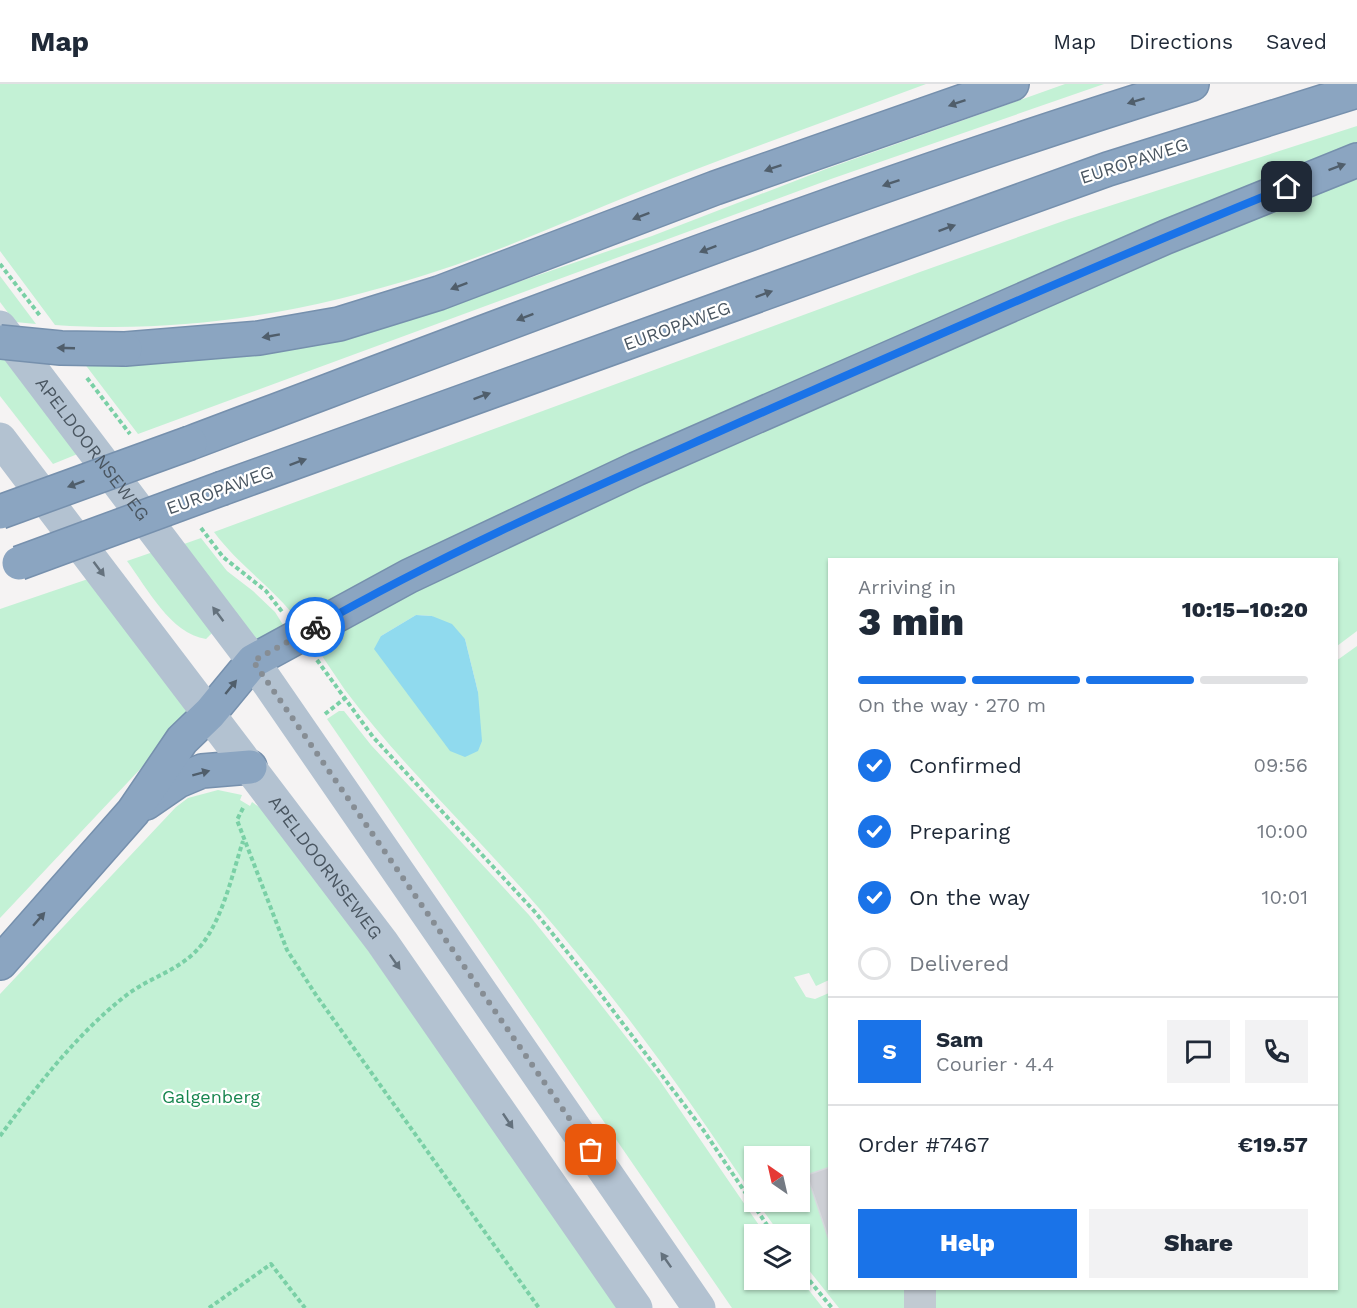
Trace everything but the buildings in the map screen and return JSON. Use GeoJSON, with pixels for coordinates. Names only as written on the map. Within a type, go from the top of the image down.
{"type":"FeatureCollection","features":[{"type":"Feature","properties":{"kind":"highway"},"geometry":{"type":"LineString","coordinates":[[0,342],[125,349],[259,338],[350,321],[439,293],[715,188],[1012,84]]}},
{"type":"Feature","properties":{"kind":"highway"},"geometry":{"type":"LineString","coordinates":[[0,512],[738,237],[1032,134],[1192,84]]}},
{"type":"Feature","properties":{"kind":"highway","name":"EUROPAWEG"},"geometry":{"type":"LineString","coordinates":[[9,566],[1108,169],[1357,91]]}},
{"type":"Feature","properties":{"kind":"highway"},"geometry":{"type":"LineString","coordinates":[[0,963],[133,812],[182,740],[210,713],[253,661],[409,576],[636,469],[1166,237],[1357,160]]}},
{"type":"Feature","properties":{"kind":"highway"},"geometry":{"type":"LineString","coordinates":[[133,812],[178,781],[202,771],[250,767]]}},
{"type":"Feature","properties":{"kind":"main road","name":"APELDOORNSEWEG"},"geometry":{"type":"LineString","coordinates":[[0,327],[253,661],[699,1308]]}},
{"type":"Feature","properties":{"kind":"main road","name":"APELDOORNSEWEG"},"geometry":{"type":"LineString","coordinates":[[0,439],[210,713],[381,942],[636,1308]]}},
{"type":"Feature","properties":{"kind":"street"},"geometry":{"type":"LineString","coordinates":[[920,1290],[920,1308]]}},
{"type":"Feature","properties":{"kind":"path"},"geometry":{"type":"LineString","coordinates":[[344,699],[373,737],[536,913],[704,1131],[766,1224]]}},
{"type":"Feature","properties":{"kind":"path"},"geometry":{"type":"LineString","coordinates":[[0,1136],[47,1074],[96,1022],[127,995],[176,969],[202,943],[220,910],[243,841],[287,950],[316,995],[538,1308]]}},
{"type":"Feature","properties":{"kind":"path"},"geometry":{"type":"LineString","coordinates":[[209,1308],[271,1264],[305,1308]]}},
{"type":"Feature","properties":{"kind":"path"},"geometry":{"type":"LineString","coordinates":[[810,1281],[832,1308]]}},
{"type":"Feature","properties":{"kind":"green space"},"geometry":{"type":"Polygon","coordinates":[[[0,84],[926,84],[678,176],[535,235],[425,275],[334,300],[242,318],[196,323],[102,327],[55,325],[0,251],[0,84]]]}},
{"type":"Feature","properties":{"kind":"green space"},"geometry":{"type":"Polygon","coordinates":[[[1065,84],[1104,84],[831,179],[138,434],[84,363],[413,318],[652,236],[826,169],[1065,84]]]}},
{"type":"Feature","properties":{"kind":"green space"},"geometry":{"type":"Polygon","coordinates":[[[1357,126],[1357,145],[299,622],[279,598],[234,556],[214,532],[1069,219],[1357,126]]]}},
{"type":"Feature","properties":{"kind":"green space"},"geometry":{"type":"Polygon","coordinates":[[[1357,176],[1357,631],[1338,645],[1338,558],[828,558],[828,980],[816,986],[809,973],[794,977],[806,997],[815,999],[828,993],[828,1290],[915,1290],[915,1308],[839,1308],[810,1272],[810,1224],[773,1224],[764,1212],[810,1212],[810,1146],[744,1146],[744,1182],[704,1122],[596,977],[514,880],[367,718],[318,650],[326,631],[710,454],[968,341],[1357,176]],[[416,615],[381,636],[478,692],[465,639],[432,616],[416,615]]]}},
{"type":"Feature","properties":{"kind":"green space"},"geometry":{"type":"Polygon","coordinates":[[[0,276],[36,324],[15,322],[0,302],[0,276]]]}},
{"type":"Feature","properties":{"kind":"green space"},"geometry":{"type":"Polygon","coordinates":[[[0,356],[6,357],[80,453],[53,464],[0,396],[0,356]]]}},
{"type":"Feature","properties":{"kind":"green space"},"geometry":{"type":"Polygon","coordinates":[[[201,538],[227,571],[275,612],[285,628],[257,642],[184,544],[201,538]]]}},
{"type":"Feature","properties":{"kind":"green space"},"geometry":{"type":"Polygon","coordinates":[[[156,551],[213,632],[206,639],[193,635],[171,619],[127,561],[156,551]]]}},
{"type":"Feature","properties":{"kind":"green space"},"geometry":{"type":"Polygon","coordinates":[[[88,579],[192,714],[0,918],[0,609],[88,579]]]}},
{"type":"Feature","properties":{"kind":"green space"},"geometry":{"type":"Polygon","coordinates":[[[1357,646],[1357,1308],[926,1308],[925,1290],[1338,1290],[1338,660],[1357,646]]]}},
{"type":"Feature","properties":{"kind":"green space"},"geometry":{"type":"Polygon","coordinates":[[[339,711],[344,711],[371,745],[529,915],[658,1078],[744,1203],[744,1212],[750,1212],[758,1224],[744,1224],[744,1290],[809,1290],[823,1308],[732,1308],[327,719],[339,711]]]}},
{"type":"Feature","properties":{"kind":"green space","name":"Galgenberg"},"geometry":{"type":"Polygon","coordinates":[[[218,790],[242,795],[240,800],[250,806],[252,802],[262,809],[347,920],[618,1308],[0,1308],[0,994],[176,807],[188,798],[218,790]]]}},
{"type":"Feature","properties":{"kind":"water"},"geometry":{"type":"Polygon","coordinates":[[[416,615],[432,616],[452,624],[465,639],[478,692],[482,741],[478,751],[465,757],[450,751],[374,649],[381,636],[416,615]]]}},
{"type":"Feature","properties":{"kind":"way so far"},"geometry":{"type":"LineString","coordinates":[[315,627],[253,661],[591,1150]]}},
{"type":"Feature","properties":{"kind":"route"},"geometry":{"type":"LineString","coordinates":[[315,627],[409,576],[636,469],[1006,305],[1287,187]]}}]}
